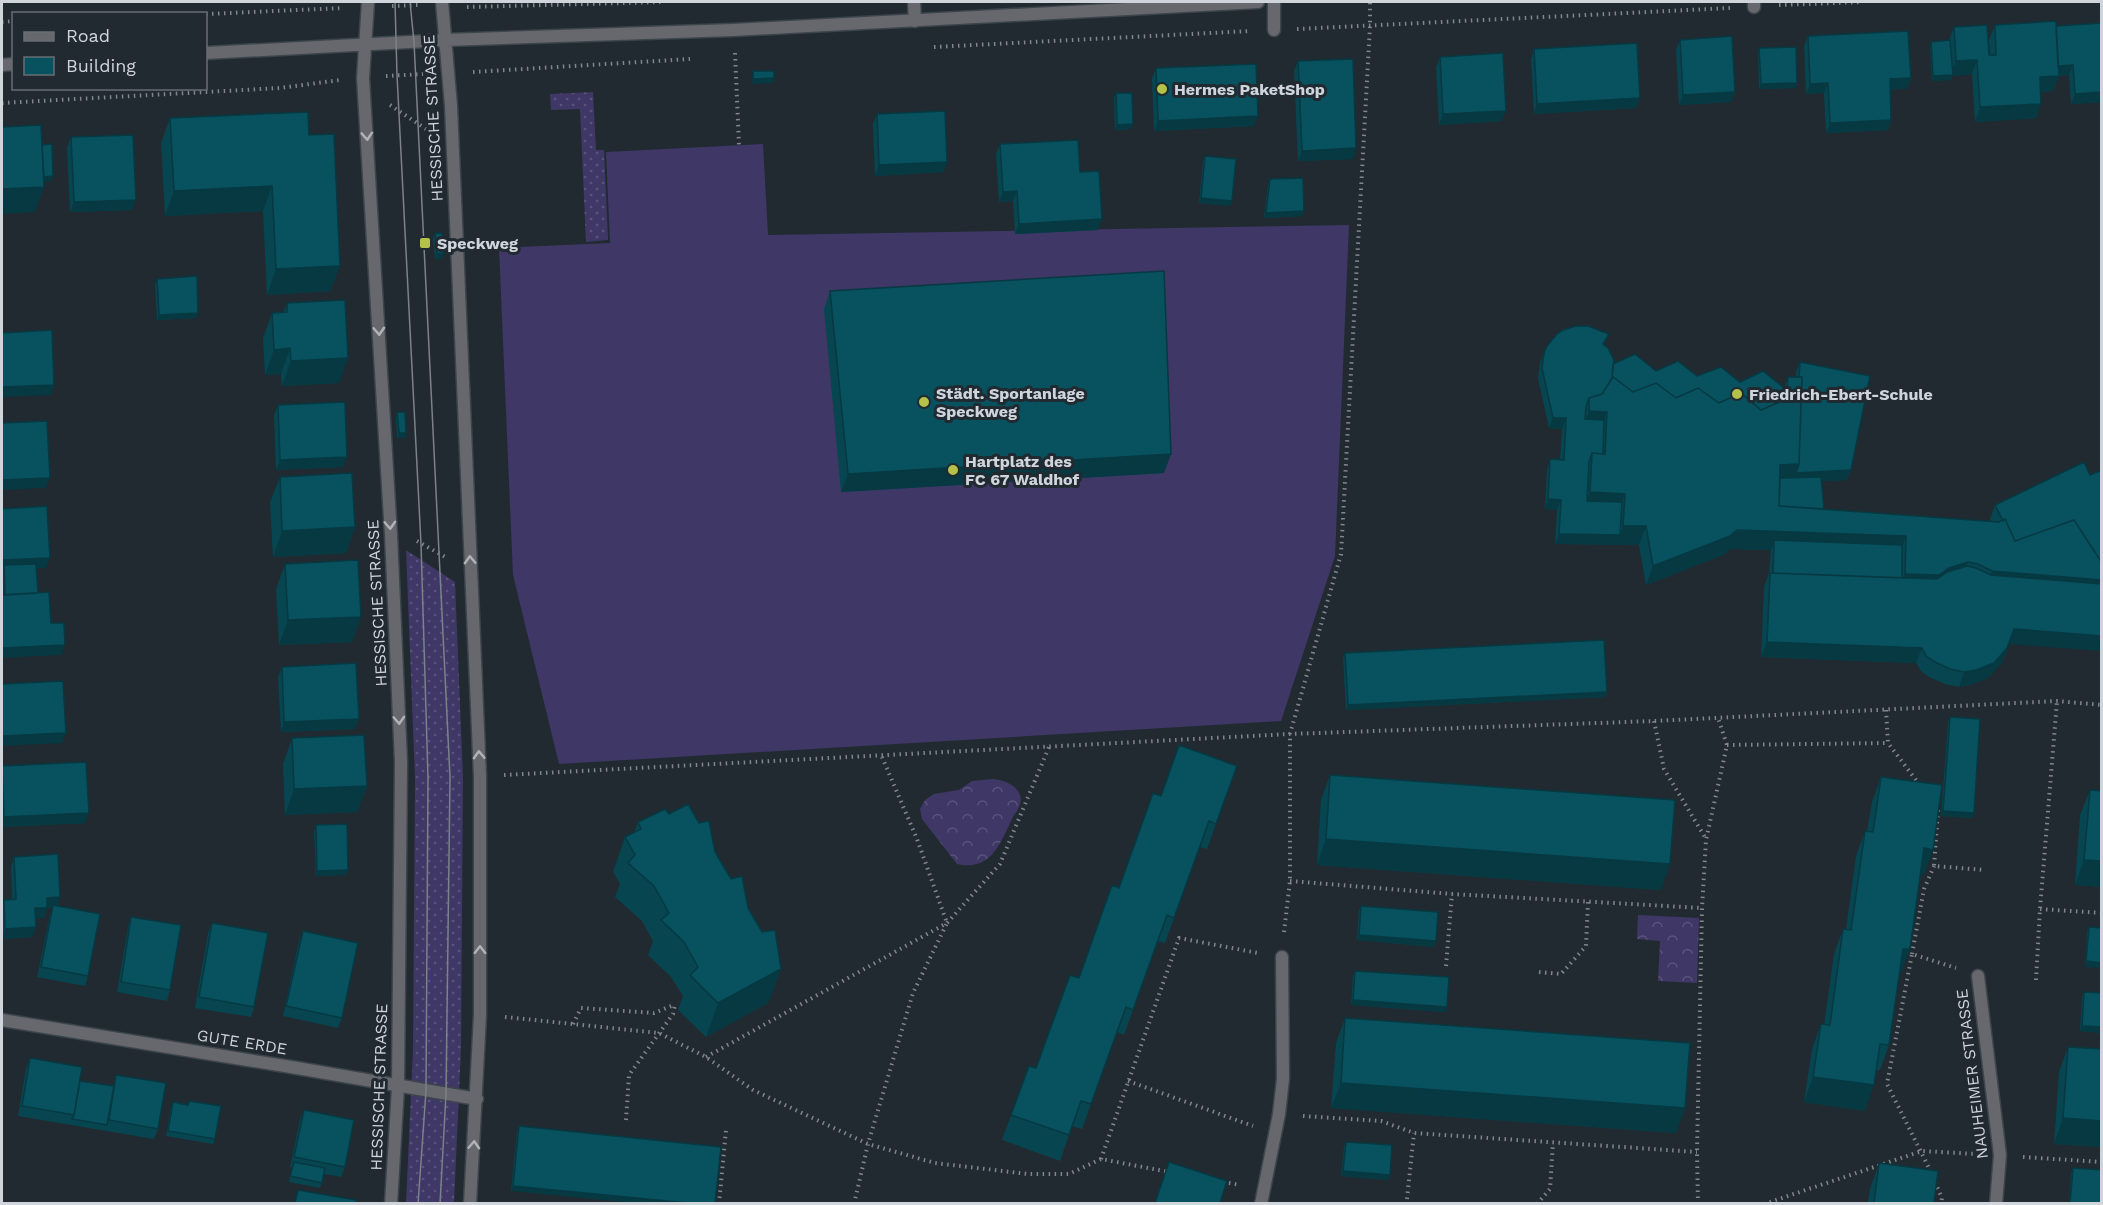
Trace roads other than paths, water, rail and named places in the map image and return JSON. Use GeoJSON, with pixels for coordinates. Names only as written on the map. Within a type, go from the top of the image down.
{"type":"FeatureCollection","features":[{"type":"Feature","properties":{"kind":"street"},"geometry":{"type":"LineString","coordinates":[[914,2],[915,21]]}},
{"type":"Feature","properties":{"kind":"street"},"geometry":{"type":"LineString","coordinates":[[207,53],[446,40],[733,30],[1258,2]]}},
{"type":"Feature","properties":{"kind":"street"},"geometry":{"type":"LineString","coordinates":[[1274,2],[1274,30]]}},
{"type":"Feature","properties":{"kind":"street","name":"HESSISCHE STRASSE"},"geometry":{"type":"LineString","coordinates":[[368,4],[363,78],[391,534],[401,762],[398,1087],[391,1203]]}},
{"type":"Feature","properties":{"kind":"street","name":"HESSISCHE STRASSE"},"geometry":{"type":"LineString","coordinates":[[443,5],[451,106],[480,776],[480,1015],[470,1203]]}},
{"type":"Feature","properties":{"kind":"street"},"geometry":{"type":"LineString","coordinates":[[1261,1203],[1279,1114],[1283,1079],[1282,957]]}},
{"type":"Feature","properties":{"kind":"street","name":"NAUHEIMER STRASSE"},"geometry":{"type":"LineString","coordinates":[[1978,976],[2000,1155],[1996,1203]]}},
{"type":"Feature","properties":{"kind":"street","name":"GUTE ERDE"},"geometry":{"type":"LineString","coordinates":[[2,1020],[477,1099]]}},
{"type":"Feature","properties":{"kind":"tram line"},"geometry":{"type":"LineString","coordinates":[[395,2],[421,544],[428,778],[426,1091],[418,1204]]}},
{"type":"Feature","properties":{"kind":"tram line"},"geometry":{"type":"LineString","coordinates":[[410,2],[414,42],[450,777],[446,1094],[440,1204]]}},
{"type":"Feature","properties":{"kind":"place","name":"Hermes PaketShop"},"geometry":{"type":"Point","coordinates":[1162,89]}},
{"type":"Feature","properties":{"kind":"place","name":"Speckweg"},"geometry":{"type":"Point","coordinates":[425,243]}},
{"type":"Feature","properties":{"kind":"place","name":"Friedrich-Ebert-Schule"},"geometry":{"type":"Point","coordinates":[1737,394]}},
{"type":"Feature","properties":{"kind":"place","name":"Städt. Sportanlage Speckweg"},"geometry":{"type":"Point","coordinates":[924,402]}},
{"type":"Feature","properties":{"kind":"place","name":"Hartplatz des FC 67 Waldhof"},"geometry":{"type":"Point","coordinates":[953,470]}}]}
